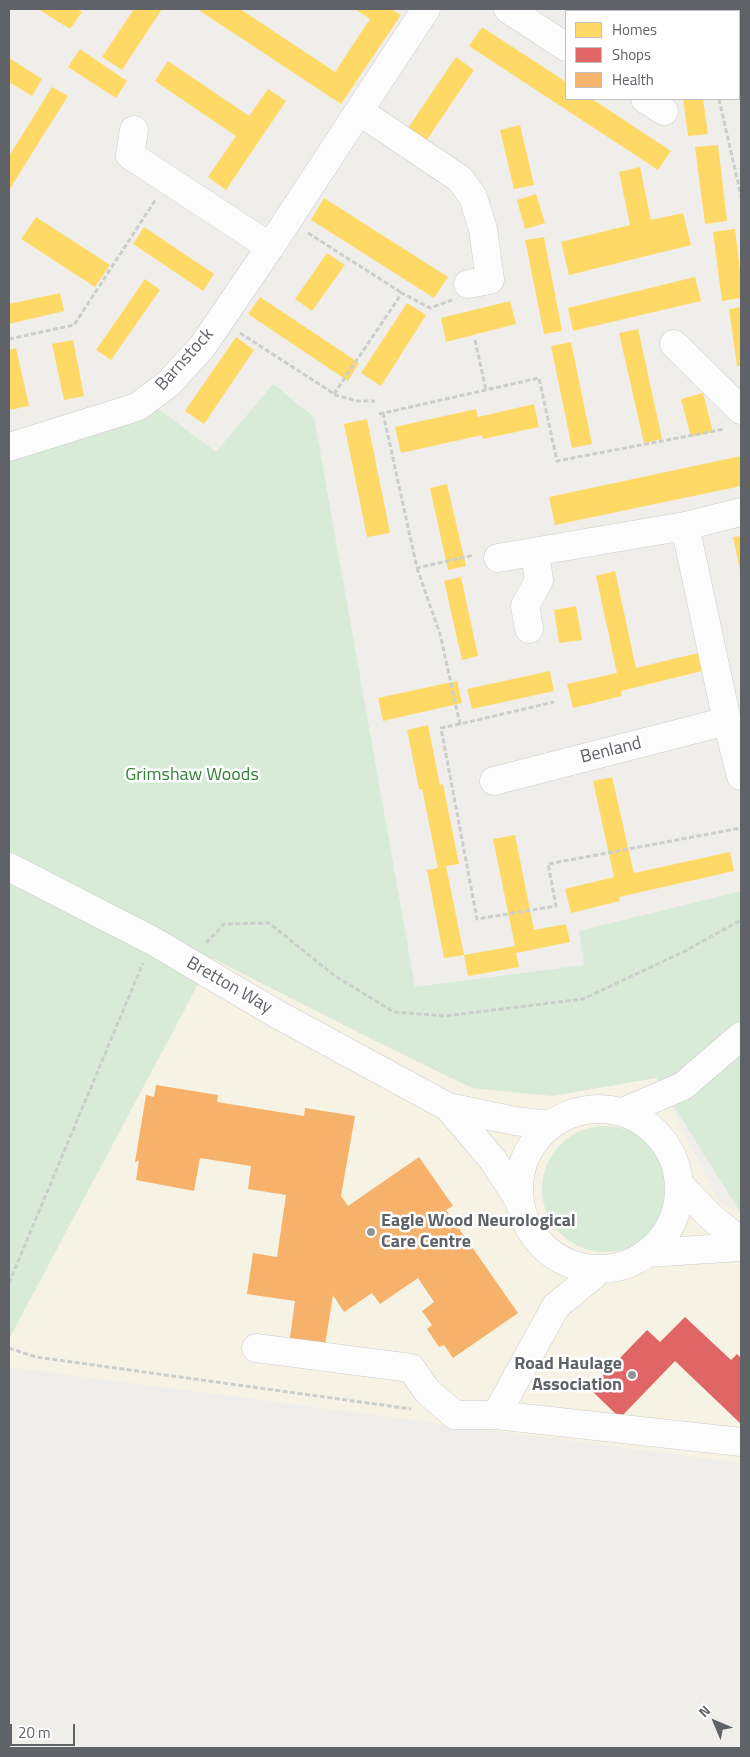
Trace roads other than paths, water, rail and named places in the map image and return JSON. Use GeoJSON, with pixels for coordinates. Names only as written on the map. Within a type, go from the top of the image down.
{"type":"FeatureCollection","features":[{"type":"Feature","properties":{"kind":"street","name":"Barnstock"},"geometry":{"type":"LineString","coordinates":[[9,446],[138,407],[168,384],[202,347],[220,321],[426,9]]}},
{"type":"Feature","properties":{"kind":"street"},"geometry":{"type":"LineString","coordinates":[[508,9],[565,46]]}},
{"type":"Feature","properties":{"kind":"street"},"geometry":{"type":"LineString","coordinates":[[360,111],[460,179],[473,197],[483,229],[490,280],[468,284]]}},
{"type":"Feature","properties":{"kind":"street"},"geometry":{"type":"LineString","coordinates":[[134,130],[130,155],[270,247]]}},
{"type":"Feature","properties":{"kind":"street"},"geometry":{"type":"LineString","coordinates":[[674,344],[738,418]]}},
{"type":"Feature","properties":{"kind":"street"},"geometry":{"type":"LineString","coordinates":[[502,558],[685,526],[741,512]]}},
{"type":"Feature","properties":{"kind":"street"},"geometry":{"type":"LineString","coordinates":[[685,526],[727,721],[741,776]]}},
{"type":"Feature","properties":{"kind":"street"},"geometry":{"type":"LineString","coordinates":[[529,629],[525,606],[539,580],[535,553]]}},
{"type":"Feature","properties":{"kind":"street","name":"Benland"},"geometry":{"type":"LineString","coordinates":[[494,781],[727,721]]}},
{"type":"Feature","properties":{"kind":"street","name":"Bretton Way"},"geometry":{"type":"LineString","coordinates":[[9,867],[153,941],[275,1013],[448,1107],[550,1126]]}},
{"type":"Feature","properties":{"kind":"street"},"geometry":{"type":"LineString","coordinates":[[623,1112],[683,1086],[741,1036]]}},
{"type":"Feature","properties":{"kind":"street"},"geometry":{"type":"LineString","coordinates":[[655,1131],[683,1086]]}},
{"type":"Feature","properties":{"kind":"street","name":"Bretton Way"},"geometry":{"type":"LineString","coordinates":[[448,1107],[493,1160],[520,1202]]}},
{"type":"Feature","properties":{"kind":"street"},"geometry":{"type":"LineString","coordinates":[[535,1238],[553,1255],[575,1266],[600,1270],[619,1267],[638,1260],[656,1246],[670,1229],[678,1208],[680,1185],[674,1159],[668,1147],[655,1131],[640,1120],[623,1112],[604,1109],[585,1110],[566,1116],[550,1126],[535,1141],[524,1160],[519,1180],[520,1202],[525,1221],[554,1274],[556,1306]]}},
{"type":"Feature","properties":{"kind":"street"},"geometry":{"type":"LineString","coordinates":[[680,1185],[710,1216],[741,1242]]}},
{"type":"Feature","properties":{"kind":"street"},"geometry":{"type":"LineString","coordinates":[[648,1253],[741,1246]]}},
{"type":"Feature","properties":{"kind":"street"},"geometry":{"type":"LineString","coordinates":[[496,1415],[556,1306],[600,1270]]}},
{"type":"Feature","properties":{"kind":"street"},"geometry":{"type":"LineString","coordinates":[[256,1348],[412,1368],[428,1392],[455,1415],[496,1415],[741,1442]]}},
{"type":"Feature","properties":{"kind":"place","name":"Eagle Wood Neurological Care Centre"},"geometry":{"type":"Point","coordinates":[371,1232]}},
{"type":"Feature","properties":{"kind":"place","name":"Road Haulage Association"},"geometry":{"type":"Point","coordinates":[632,1375]}},
{"type":"Feature","properties":{"kind":"park label","name":"Grimshaw Woods"},"geometry":{"type":"Point","coordinates":[192,776]}}]}
